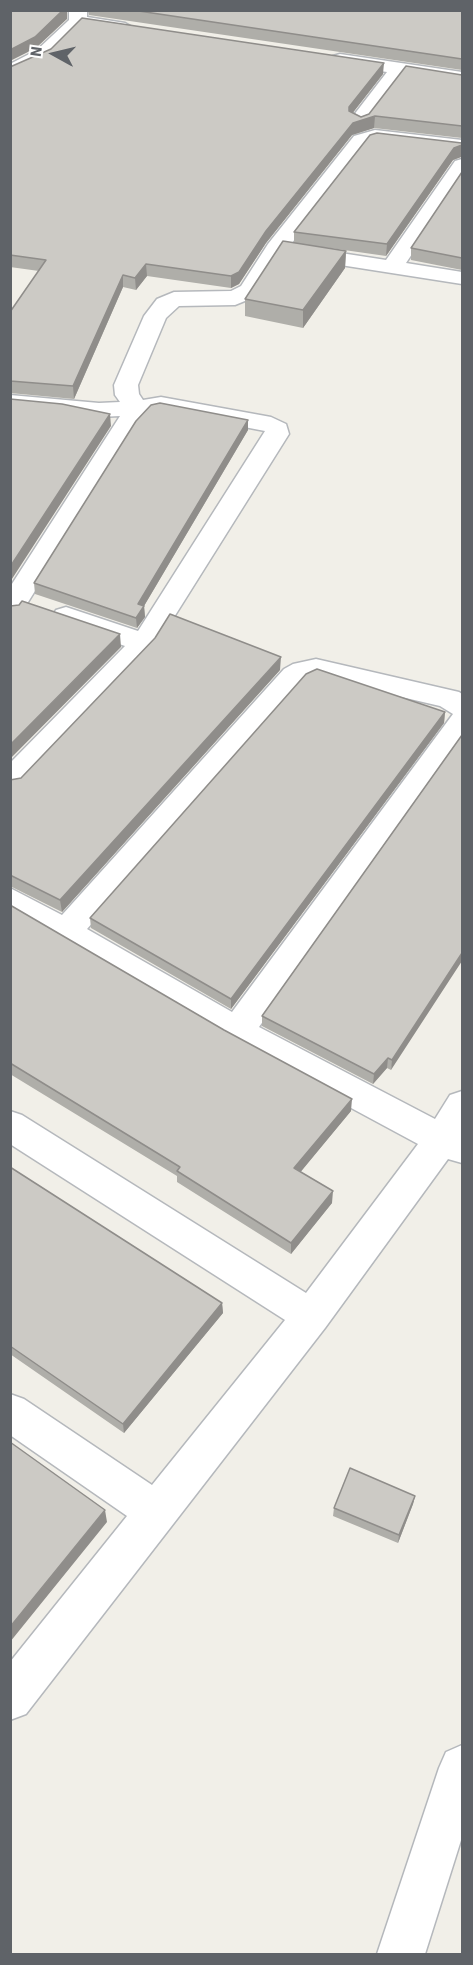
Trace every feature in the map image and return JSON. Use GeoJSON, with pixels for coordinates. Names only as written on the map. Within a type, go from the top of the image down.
{"type":"FeatureCollection","features":[{"type":"Feature","properties":{"kind":"street"},"geometry":{"type":"LineString","coordinates":[[10,72],[44,54],[78,16],[148,31]]}},
{"type":"Feature","properties":{"kind":"street"},"geometry":{"type":"LineString","coordinates":[[322,58],[462,78]]}},
{"type":"Feature","properties":{"kind":"street"},"geometry":{"type":"LineString","coordinates":[[360,120],[399,69]]}},
{"type":"Feature","properties":{"kind":"street"},"geometry":{"type":"LineString","coordinates":[[440,92],[462,96]]}},
{"type":"Feature","properties":{"kind":"street"},"geometry":{"type":"LineString","coordinates":[[137,408],[127,395],[126,385],[155,315],[165,304],[174,299],[235,298],[249,291],[276,249],[361,140],[375,136],[462,146]]}},
{"type":"Feature","properties":{"kind":"street"},"geometry":{"type":"LineString","coordinates":[[392,267],[462,165]]}},
{"type":"Feature","properties":{"kind":"street"},"geometry":{"type":"LineString","coordinates":[[276,249],[462,278]]}},
{"type":"Feature","properties":{"kind":"street"},"geometry":{"type":"LineString","coordinates":[[10,782],[144,643],[276,435],[277,429],[271,424],[160,404],[99,410],[12,404]]}},
{"type":"Feature","properties":{"kind":"street"},"geometry":{"type":"LineString","coordinates":[[137,408],[13,602],[144,643]]}},
{"type":"Feature","properties":{"kind":"street"},"geometry":{"type":"LineString","coordinates":[[67,932],[294,676],[303,670],[316,668],[449,699],[462,707]]}},
{"type":"Feature","properties":{"kind":"street"},"geometry":{"type":"LineString","coordinates":[[237,1031],[462,721]]}},
{"type":"Feature","properties":{"kind":"street"},"geometry":{"type":"LineString","coordinates":[[10,900],[237,1031],[452,1146]]}},
{"type":"Feature","properties":{"kind":"street"},"geometry":{"type":"LineString","coordinates":[[10,1698],[311,1316],[452,1146],[462,1105]]}},
{"type":"Feature","properties":{"kind":"street"},"geometry":{"type":"LineString","coordinates":[[10,1125],[311,1316]]}},
{"type":"Feature","properties":{"kind":"street"},"geometry":{"type":"LineString","coordinates":[[10,1412],[156,1512]]}},
{"type":"Feature","properties":{"kind":"street"},"geometry":{"type":"LineString","coordinates":[[401,1954],[462,1768]]}},
{"type":"Feature","properties":{"kind":"building"},"geometry":{"type":"Polygon","coordinates":[[[10,10],[63,10],[35,37],[10,50],[10,10]]]}},
{"type":"Feature","properties":{"kind":"building"},"geometry":{"type":"Polygon","coordinates":[[[132,10],[462,10],[462,59],[132,10]]]}},
{"type":"Feature","properties":{"kind":"building"},"geometry":{"type":"Polygon","coordinates":[[[82,18],[384,63],[349,107],[349,111],[361,117],[369,114],[406,66],[462,75],[462,126],[375,116],[353,123],[266,231],[239,272],[231,276],[146,264],[135,278],[123,275],[73,386],[10,381],[10,312],[46,260],[10,255],[10,67],[51,49],[82,18]]]}},
{"type":"Feature","properties":{"kind":"building"},"geometry":{"type":"Polygon","coordinates":[[[377,133],[462,143],[462,145],[454,148],[387,244],[294,232],[370,135],[377,133]]]}},
{"type":"Feature","properties":{"kind":"building"},"geometry":{"type":"Polygon","coordinates":[[[462,172],[462,258],[411,248],[462,172]]]}},
{"type":"Feature","properties":{"kind":"building"},"geometry":{"type":"Polygon","coordinates":[[[283,241],[346,251],[303,310],[245,299],[283,241]]]}},
{"type":"Feature","properties":{"kind":"building"},"geometry":{"type":"Polygon","coordinates":[[[10,399],[62,404],[110,414],[10,567],[10,399]]]}},
{"type":"Feature","properties":{"kind":"building"},"geometry":{"type":"Polygon","coordinates":[[[160,403],[248,420],[138,604],[144,606],[136,618],[34,583],[136,421],[151,405],[160,403]]]}},
{"type":"Feature","properties":{"kind":"building"},"geometry":{"type":"Polygon","coordinates":[[[22,601],[120,634],[10,745],[10,606],[19,605],[22,601]]]}},
{"type":"Feature","properties":{"kind":"building"},"geometry":{"type":"Polygon","coordinates":[[[170,614],[281,657],[60,900],[10,875],[10,780],[21,778],[155,638],[170,614]]]}},
{"type":"Feature","properties":{"kind":"building"},"geometry":{"type":"Polygon","coordinates":[[[317,669],[445,712],[231,999],[90,918],[306,674],[317,669]]]}},
{"type":"Feature","properties":{"kind":"building"},"geometry":{"type":"Polygon","coordinates":[[[462,735],[462,953],[392,1060],[388,1058],[374,1074],[262,1016],[462,735]]]}},
{"type":"Feature","properties":{"kind":"building"},"geometry":{"type":"Polygon","coordinates":[[[10,905],[224,1030],[352,1099],[294,1168],[333,1191],[291,1243],[177,1171],[180,1167],[10,1063],[10,905]]]}},
{"type":"Feature","properties":{"kind":"building"},"geometry":{"type":"Polygon","coordinates":[[[10,1167],[222,1303],[123,1424],[10,1346],[10,1167]]]}},
{"type":"Feature","properties":{"kind":"building"},"geometry":{"type":"Polygon","coordinates":[[[10,1442],[105,1510],[10,1627],[10,1442]]]}},
{"type":"Feature","properties":{"kind":"building"},"geometry":{"type":"Polygon","coordinates":[[[350,1468],[415,1496],[399,1535],[334,1508],[350,1468]]]}}]}
